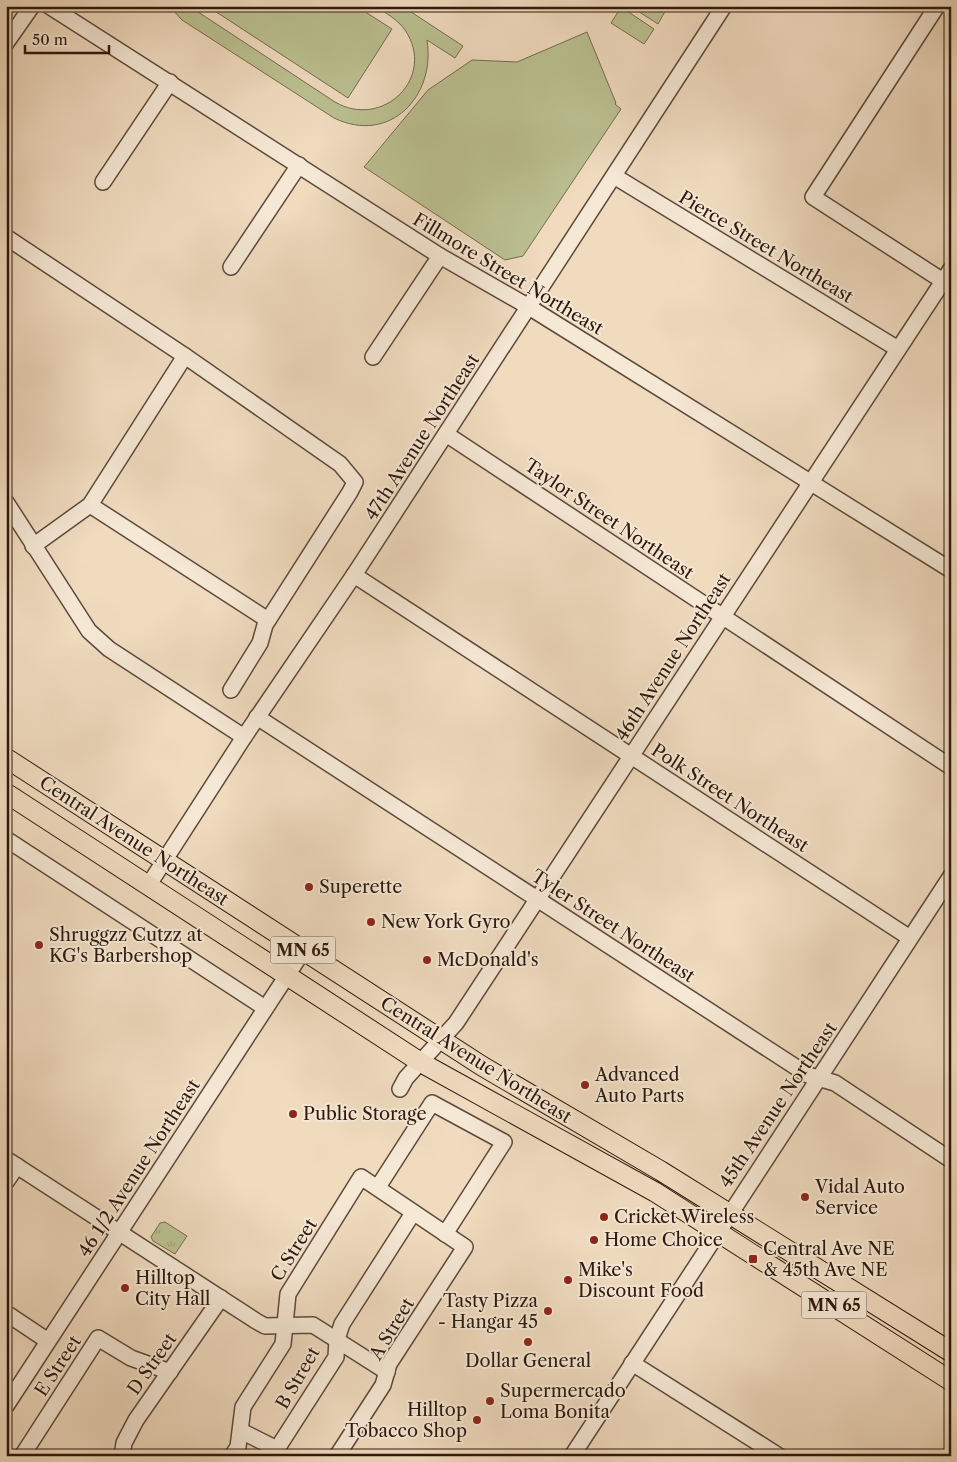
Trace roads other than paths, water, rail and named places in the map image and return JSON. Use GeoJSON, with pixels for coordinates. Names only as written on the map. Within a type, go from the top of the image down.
{"type":"FeatureCollection","features":[{"type":"Feature","properties":{"kind":"main road","name":"Central Avenue Northeast"},"geometry":{"type":"LineString","coordinates":[[6,758],[441,1040],[951,1352]]}},
{"type":"Feature","properties":{"kind":"main road","name":"Central Avenue Northeast"},"geometry":{"type":"LineString","coordinates":[[6,793],[420,1062],[655,1192],[951,1380]]}},
{"type":"Feature","properties":{"kind":"street"},"geometry":{"type":"LineString","coordinates":[[6,43],[32,6]]}},
{"type":"Feature","properties":{"kind":"street","name":"Fillmore Street Northeast"},"geometry":{"type":"LineString","coordinates":[[49,6],[440,256],[529,307],[951,570]]}},
{"type":"Feature","properties":{"kind":"street","name":"47th Avenue Northeast"},"geometry":{"type":"LineString","coordinates":[[148,886],[257,717],[354,575],[724,6]]}},
{"type":"Feature","properties":{"kind":"street"},"geometry":{"type":"LineString","coordinates":[[937,6],[813,197],[947,275]]}},
{"type":"Feature","properties":{"kind":"street"},"geometry":{"type":"LineString","coordinates":[[103,182],[170,82]]}},
{"type":"Feature","properties":{"kind":"street"},"geometry":{"type":"LineString","coordinates":[[231,267],[299,165]]}},
{"type":"Feature","properties":{"kind":"street","name":"Pierce Street Northeast"},"geometry":{"type":"LineString","coordinates":[[614,176],[898,349]]}},
{"type":"Feature","properties":{"kind":"street"},"geometry":{"type":"LineString","coordinates":[[6,238],[185,356],[340,464],[355,482],[268,620],[260,643],[231,690]]}},
{"type":"Feature","properties":{"kind":"street"},"geometry":{"type":"LineString","coordinates":[[373,357],[440,256]]}},
{"type":"Feature","properties":{"kind":"street","name":"46th Avenue Northeast"},"geometry":{"type":"LineString","coordinates":[[400,1088],[406,1078],[456,1023],[947,275]]}},
{"type":"Feature","properties":{"kind":"street"},"geometry":{"type":"LineString","coordinates":[[33,546],[90,505],[185,356]]}},
{"type":"Feature","properties":{"kind":"street","name":"Taylor Street Northeast"},"geometry":{"type":"LineString","coordinates":[[446,434],[951,767]]}},
{"type":"Feature","properties":{"kind":"street"},"geometry":{"type":"LineString","coordinates":[[6,502],[89,631],[109,649],[244,737]]}},
{"type":"Feature","properties":{"kind":"street"},"geometry":{"type":"LineString","coordinates":[[90,505],[268,620]]}},
{"type":"Feature","properties":{"kind":"street","name":"Polk Street Northeast"},"geometry":{"type":"LineString","coordinates":[[354,575],[910,938]]}},
{"type":"Feature","properties":{"kind":"street","name":"Tyler Street Northeast"},"geometry":{"type":"LineString","coordinates":[[257,717],[808,1075],[835,1083],[951,1160]]}},
{"type":"Feature","properties":{"kind":"street"},"geometry":{"type":"LineString","coordinates":[[6,840],[265,1008]]}},
{"type":"Feature","properties":{"kind":"street","name":"45th Avenue Northeast"},"geometry":{"type":"LineString","coordinates":[[572,1456],[717,1230],[820,1078],[951,876]]}},
{"type":"Feature","properties":{"kind":"street","name":"46 1/2 Avenue Northeast"},"geometry":{"type":"LineString","coordinates":[[6,1406],[303,951]]}},
{"type":"Feature","properties":{"kind":"street"},"geometry":{"type":"LineString","coordinates":[[432,1102],[504,1142],[445,1234],[378,1188],[432,1102]]}},
{"type":"Feature","properties":{"kind":"street"},"geometry":{"type":"LineString","coordinates":[[6,1182],[12,1162],[264,1326],[313,1325],[386,1372]]}},
{"type":"Feature","properties":{"kind":"street","name":"C Street"},"geometry":{"type":"LineString","coordinates":[[232,1456],[238,1447],[244,1407],[283,1344],[288,1294],[361,1177],[378,1188]]}},
{"type":"Feature","properties":{"kind":"street","name":"B Street"},"geometry":{"type":"LineString","coordinates":[[241,1431],[277,1449],[336,1357],[336,1339],[342,1324],[414,1213]]}},
{"type":"Feature","properties":{"kind":"street","name":"A Street"},"geometry":{"type":"LineString","coordinates":[[336,1456],[383,1385],[389,1364],[465,1247],[445,1234]]}},
{"type":"Feature","properties":{"kind":"street","name":"D Street"},"geometry":{"type":"LineString","coordinates":[[122,1456],[124,1443],[136,1420],[221,1298]]}},
{"type":"Feature","properties":{"kind":"street"},"geometry":{"type":"LineString","coordinates":[[6,1313],[48,1341]]}},
{"type":"Feature","properties":{"kind":"street","name":"E Street"},"geometry":{"type":"LineString","coordinates":[[22,1456],[98,1338],[131,1358],[170,1372]]}},
{"type":"Feature","properties":{"kind":"street"},"geometry":{"type":"LineString","coordinates":[[632,1363],[779,1456]]}},
{"type":"Feature","properties":{"kind":"place","name":"Superette"},"geometry":{"type":"Point","coordinates":[309,887]}},
{"type":"Feature","properties":{"kind":"place","name":"New York Gyro"},"geometry":{"type":"Point","coordinates":[371,922]}},
{"type":"Feature","properties":{"kind":"place","name":"Shruggzz Cutzz at KG's Barbershop"},"geometry":{"type":"Point","coordinates":[39,945]}},
{"type":"Feature","properties":{"kind":"place","name":"McDonald's"},"geometry":{"type":"Point","coordinates":[427,960]}},
{"type":"Feature","properties":{"kind":"place","name":"Advanced Auto Parts"},"geometry":{"type":"Point","coordinates":[585,1085]}},
{"type":"Feature","properties":{"kind":"place","name":"Public Storage"},"geometry":{"type":"Point","coordinates":[293,1114]}},
{"type":"Feature","properties":{"kind":"place","name":"Vidal Auto Service"},"geometry":{"type":"Point","coordinates":[805,1197]}},
{"type":"Feature","properties":{"kind":"place","name":"Cricket Wireless"},"geometry":{"type":"Point","coordinates":[604,1217]}},
{"type":"Feature","properties":{"kind":"place","name":"Home Choice"},"geometry":{"type":"Point","coordinates":[594,1240]}},
{"type":"Feature","properties":{"kind":"place","name":"Central Ave NE & 45th Ave NE"},"geometry":{"type":"Point","coordinates":[753,1259]}},
{"type":"Feature","properties":{"kind":"place","name":"Mike's Discount Food"},"geometry":{"type":"Point","coordinates":[568,1280]}},
{"type":"Feature","properties":{"kind":"place","name":"Hilltop City Hall"},"geometry":{"type":"Point","coordinates":[125,1288]}},
{"type":"Feature","properties":{"kind":"place","name":"Tasty Pizza - Hangar 45"},"geometry":{"type":"Point","coordinates":[548,1311]}},
{"type":"Feature","properties":{"kind":"place","name":"Dollar General"},"geometry":{"type":"Point","coordinates":[528,1342]}},
{"type":"Feature","properties":{"kind":"place","name":"Supermercado Loma Bonita"},"geometry":{"type":"Point","coordinates":[490,1401]}},
{"type":"Feature","properties":{"kind":"place","name":"Hilltop Tobacco Shop"},"geometry":{"type":"Point","coordinates":[477,1420]}}]}
